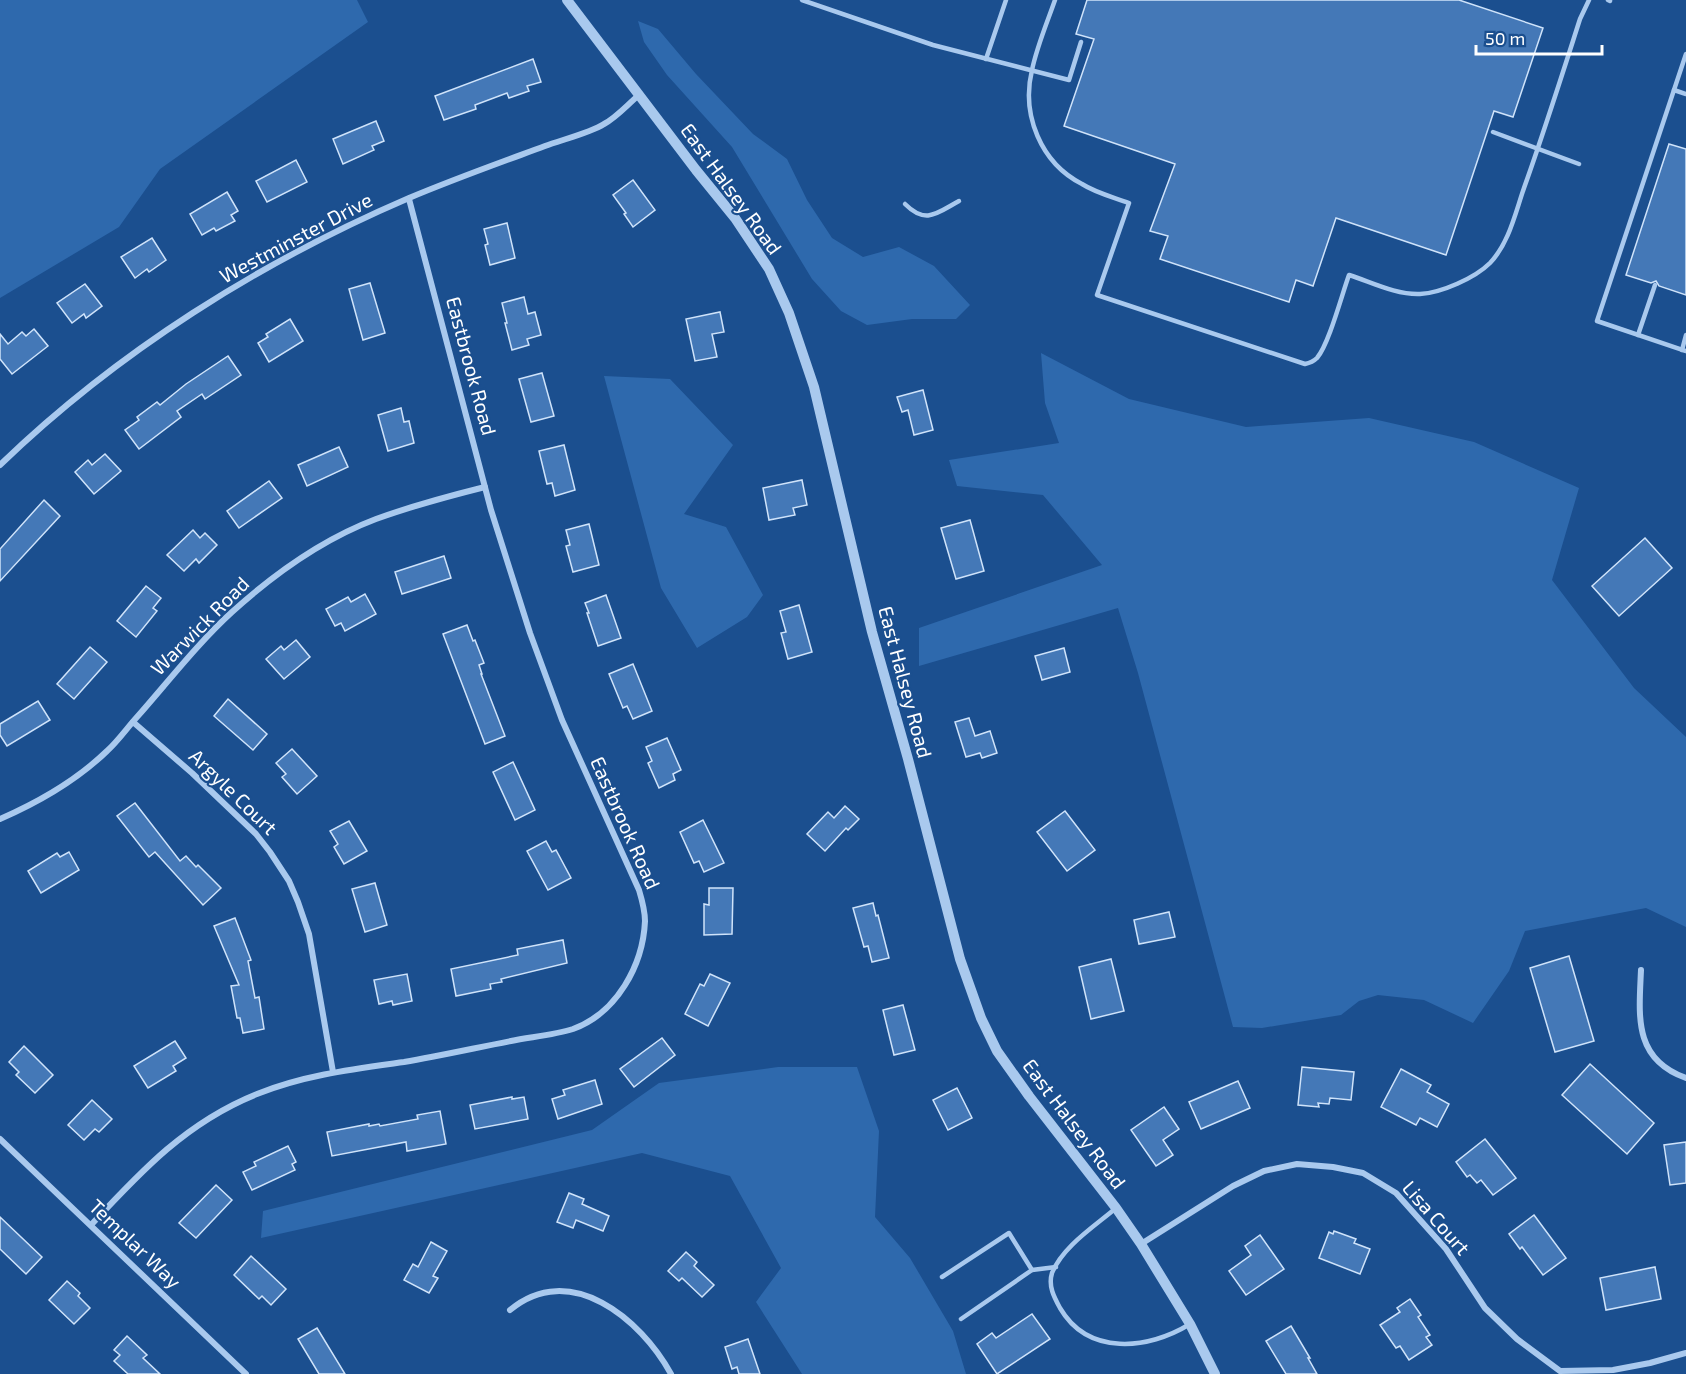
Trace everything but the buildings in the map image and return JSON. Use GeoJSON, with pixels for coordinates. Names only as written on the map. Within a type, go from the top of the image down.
{"type":"FeatureCollection","features":[{"type":"Feature","properties":{"kind":"street","name":"East Halsey Road"},"geometry":{"type":"LineString","coordinates":[[567,0],[735,218],[769,269],[789,313],[814,387],[836,472],[872,632],[960,959],[981,1018],[1003,1060],[1141,1244],[1190,1324],[1215,1374]]}},
{"type":"Feature","properties":{"kind":"street","name":"Westminster Drive"},"geometry":{"type":"LineString","coordinates":[[0,465],[25,440],[115,367],[210,302],[312,243],[409,199],[604,125],[639,95]]}},
{"type":"Feature","properties":{"kind":"street","name":"Eastbrook Road"},"geometry":{"type":"LineString","coordinates":[[91,1225],[137,1175],[199,1124],[228,1106],[260,1093],[333,1072],[406,1061],[573,1029],[603,1011],[619,995],[636,965],[642,943],[644,909],[639,890],[558,710],[530,633],[485,487],[409,199]]}},
{"type":"Feature","properties":{"kind":"street","name":"Warwick Road"},"geometry":{"type":"LineString","coordinates":[[0,819],[55,792],[108,750],[207,636],[267,582],[304,556],[338,536],[376,519],[485,487]]}},
{"type":"Feature","properties":{"kind":"street","name":"Argyle Court"},"geometry":{"type":"LineString","coordinates":[[133,722],[192,773],[256,834],[289,881],[309,934],[333,1072]]}},
{"type":"Feature","properties":{"kind":"street"},"geometry":{"type":"LineString","coordinates":[[1641,970],[1640,1030],[1654,1058],[1677,1075],[1686,1078]]}},
{"type":"Feature","properties":{"kind":"street","name":"Templar Way"},"geometry":{"type":"LineString","coordinates":[[0,1138],[246,1374]]}},
{"type":"Feature","properties":{"kind":"street","name":"Lisa Court"},"geometry":{"type":"LineString","coordinates":[[1141,1244],[1233,1186],[1264,1171],[1298,1164],[1333,1167],[1363,1173],[1396,1193],[1446,1249],[1485,1308],[1517,1339],[1560,1372],[1613,1370],[1650,1364],[1686,1353]]}},
{"type":"Feature","properties":{"kind":"street"},"geometry":{"type":"LineString","coordinates":[[510,1310],[537,1293],[560,1291],[583,1294],[614,1310],[632,1323],[646,1336],[671,1374]]}},
{"type":"Feature","properties":{"kind":"lane"},"geometry":{"type":"LineString","coordinates":[[802,0],[933,45],[1069,80],[1081,42]]}},
{"type":"Feature","properties":{"kind":"lane"},"geometry":{"type":"LineString","coordinates":[[986,59],[1006,0]]}},
{"type":"Feature","properties":{"kind":"lane"},"geometry":{"type":"LineString","coordinates":[[1055,0],[1031,71],[1030,112],[1034,131],[1046,153],[1060,169],[1080,184],[1129,203],[1097,295],[1305,364],[1311,363],[1325,344],[1349,275],[1402,292],[1420,294],[1444,289],[1461,282],[1489,264],[1506,240],[1580,19],[1589,0]]}},
{"type":"Feature","properties":{"kind":"lane"},"geometry":{"type":"LineString","coordinates":[[1686,54],[1597,321],[1684,350],[1686,335]]}},
{"type":"Feature","properties":{"kind":"lane"},"geometry":{"type":"LineString","coordinates":[[1674,90],[1686,94]]}},
{"type":"Feature","properties":{"kind":"lane"},"geometry":{"type":"LineString","coordinates":[[1493,132],[1579,164]]}},
{"type":"Feature","properties":{"kind":"lane"},"geometry":{"type":"LineString","coordinates":[[905,204],[915,214],[925,216],[959,201]]}},
{"type":"Feature","properties":{"kind":"lane"},"geometry":{"type":"LineString","coordinates":[[1638,335],[1655,285]]}},
{"type":"Feature","properties":{"kind":"lane"},"geometry":{"type":"LineString","coordinates":[[1116,1208],[1077,1241],[1061,1258],[1052,1275],[1051,1293],[1065,1316],[1084,1333],[1104,1341],[1127,1345],[1150,1342],[1173,1334],[1190,1324]]}},
{"type":"Feature","properties":{"kind":"lane"},"geometry":{"type":"LineString","coordinates":[[942,1277],[1009,1233],[1032,1270]]}},
{"type":"Feature","properties":{"kind":"lane"},"geometry":{"type":"LineString","coordinates":[[961,1319],[1032,1270],[1056,1267]]}},
{"type":"Feature","properties":{"kind":"shaded area"},"geometry":{"type":"Polygon","coordinates":[[[0,0],[357,0],[368,22],[160,169],[119,227],[0,298],[0,0]]]}},
{"type":"Feature","properties":{"kind":"shaded area"},"geometry":{"type":"Polygon","coordinates":[[[638,21],[658,29],[696,74],[753,134],[787,159],[807,200],[832,238],[863,257],[899,247],[934,266],[970,305],[956,319],[912,319],[867,325],[841,311],[812,279],[732,147],[667,75],[644,42],[638,21]]]}},
{"type":"Feature","properties":{"kind":"shaded area"},"geometry":{"type":"Polygon","coordinates":[[[1041,353],[1129,399],[1246,427],[1369,418],[1474,442],[1579,488],[1552,580],[1634,688],[1686,737],[1686,927],[1646,908],[1525,931],[1509,971],[1473,1023],[1424,1000],[1378,995],[1359,1001],[1341,1015],[1262,1028],[1233,1027],[1138,673],[1118,608],[919,666],[919,628],[1102,565],[1043,495],[957,486],[949,460],[1059,443],[1045,403],[1041,353]]]}},
{"type":"Feature","properties":{"kind":"shaded area"},"geometry":{"type":"Polygon","coordinates":[[[604,376],[670,379],[733,445],[684,514],[726,527],[763,595],[747,617],[697,648],[661,588],[604,376]]]}},
{"type":"Feature","properties":{"kind":"shaded area"},"geometry":{"type":"Polygon","coordinates":[[[778,1067],[857,1067],[879,1131],[875,1217],[910,1258],[953,1331],[966,1374],[802,1374],[756,1302],[781,1268],[730,1176],[642,1153],[261,1238],[263,1211],[592,1130],[659,1083],[778,1067]]]}}]}
